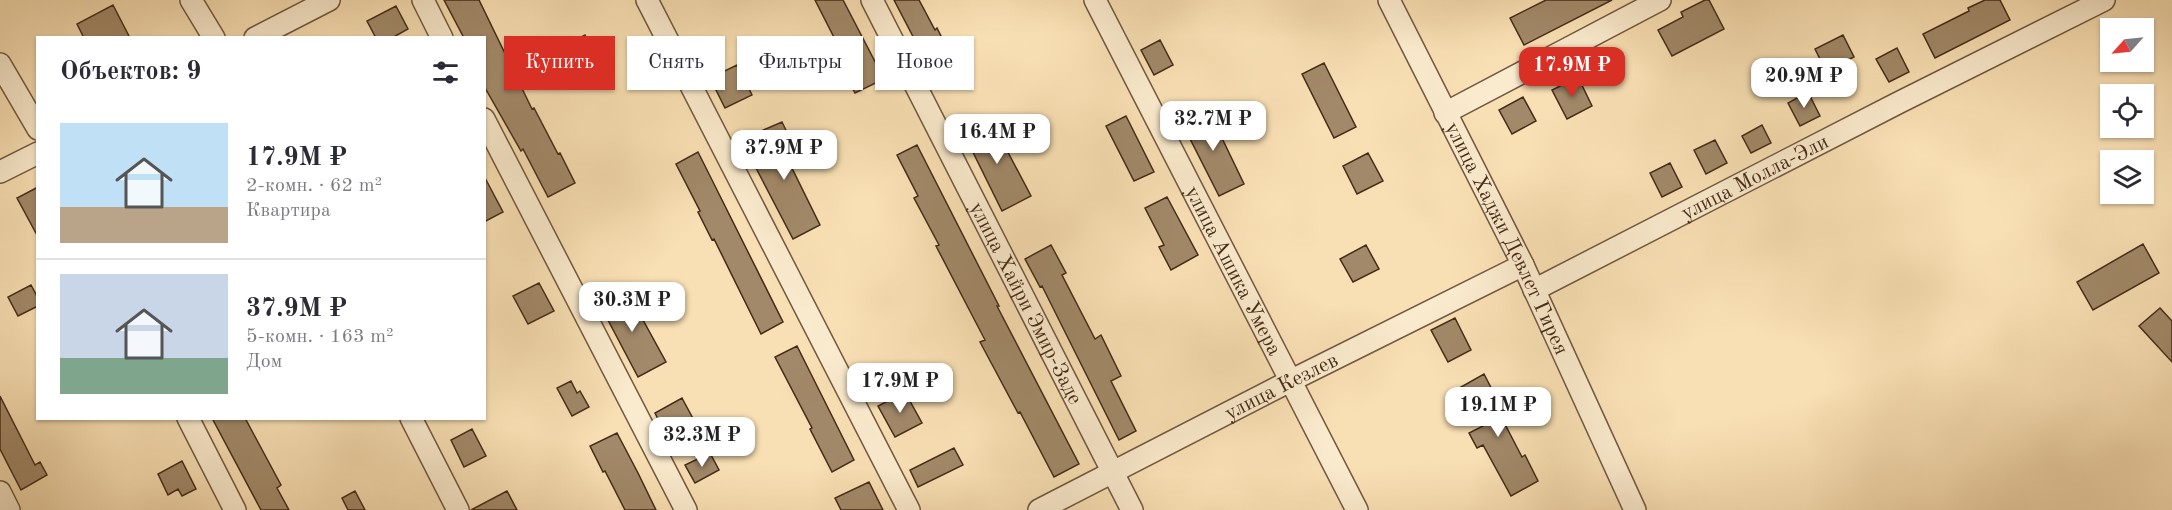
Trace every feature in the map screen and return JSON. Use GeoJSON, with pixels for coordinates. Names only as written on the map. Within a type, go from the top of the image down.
{"type":"FeatureCollection","features":[{"type":"Feature","properties":{"kind":"street"},"geometry":{"type":"LineString","coordinates":[[192,0],[213,36]]}},
{"type":"Feature","properties":{"kind":"street"},"geometry":{"type":"LineString","coordinates":[[259,36],[329,0]]}},
{"type":"Feature","properties":{"kind":"street"},"geometry":{"type":"LineString","coordinates":[[423,0],[441,36]]}},
{"type":"Feature","properties":{"kind":"street"},"geometry":{"type":"LineString","coordinates":[[647,0],[909,510]]}},
{"type":"Feature","properties":{"kind":"street","name":"улица Хайри Эмир-Заде"},"geometry":{"type":"LineString","coordinates":[[872,0],[1132,510]]}},
{"type":"Feature","properties":{"kind":"street","name":"улица Ашика Умера"},"geometry":{"type":"LineString","coordinates":[[1095,0],[1357,510]]}},
{"type":"Feature","properties":{"kind":"street","name":"улица Хаджи Девлет Гирея"},"geometry":{"type":"LineString","coordinates":[[1389,0],[1523,265],[1635,510]]}},
{"type":"Feature","properties":{"kind":"street"},"geometry":{"type":"LineString","coordinates":[[1445,113],[1660,0]]}},
{"type":"Feature","properties":{"kind":"street","name":"улица Молла-Эли"},"geometry":{"type":"LineString","coordinates":[[1534,290],[2104,0]]}},
{"type":"Feature","properties":{"kind":"street"},"geometry":{"type":"LineString","coordinates":[[0,64],[36,126]]}},
{"type":"Feature","properties":{"kind":"street"},"geometry":{"type":"LineString","coordinates":[[486,123],[686,510]]}},
{"type":"Feature","properties":{"kind":"street"},"geometry":{"type":"LineString","coordinates":[[0,172],[36,154]]}},
{"type":"Feature","properties":{"kind":"street","name":"улица Кезлев"},"geometry":{"type":"LineString","coordinates":[[1039,510],[1523,265]]}},
{"type":"Feature","properties":{"kind":"street"},"geometry":{"type":"LineString","coordinates":[[189,420],[235,510]]}},
{"type":"Feature","properties":{"kind":"street"},"geometry":{"type":"LineString","coordinates":[[412,420],[458,510]]}},
{"type":"Feature","properties":{"kind":"street"},"geometry":{"type":"LineString","coordinates":[[0,492],[9,510]]}},
{"type":"Feature","properties":{"kind":"building"},"geometry":{"type":"Polygon","coordinates":[[[444,0],[479,0],[504,51],[504,90],[523,90],[558,154],[560,153],[575,183],[548,197],[523,149],[521,151],[486,90],[486,36],[463,36],[444,0]]]}},
{"type":"Feature","properties":{"kind":"building"},"geometry":{"type":"Polygon","coordinates":[[[815,0],[843,0],[862,36],[833,36],[815,0]]]}},
{"type":"Feature","properties":{"kind":"building"},"geometry":{"type":"Polygon","coordinates":[[[894,0],[919,0],[935,30],[937,28],[941,36],[913,36],[894,0]]]}},
{"type":"Feature","properties":{"kind":"building"},"geometry":{"type":"Polygon","coordinates":[[[1546,0],[1612,0],[1524,45],[1510,18],[1546,0]]]}},
{"type":"Feature","properties":{"kind":"building"},"geometry":{"type":"Polygon","coordinates":[[[1709,0],[1724,29],[1672,56],[1658,30],[1683,17],[1681,12],[1709,0]]]}},
{"type":"Feature","properties":{"kind":"building"},"geometry":{"type":"Polygon","coordinates":[[[1985,0],[2000,0],[2010,20],[1935,58],[1923,34],[1969,11],[1968,8],[1985,0]]]}},
{"type":"Feature","properties":{"kind":"building"},"geometry":{"type":"Polygon","coordinates":[[[113,5],[129,36],[83,36],[77,24],[113,5]]]}},
{"type":"Feature","properties":{"kind":"building"},"geometry":{"type":"Polygon","coordinates":[[[396,6],[408,29],[396,36],[375,36],[367,21],[396,6]]]}},
{"type":"Feature","properties":{"kind":"building"},"geometry":{"type":"Polygon","coordinates":[[[1843,35],[1854,57],[1826,71],[1815,49],[1843,35]]]}},
{"type":"Feature","properties":{"kind":"building"},"geometry":{"type":"Polygon","coordinates":[[[863,39],[875,62],[875,83],[863,89],[863,39]]]}},
{"type":"Feature","properties":{"kind":"building"},"geometry":{"type":"Polygon","coordinates":[[[1160,40],[1173,65],[1154,75],[1141,50],[1160,40]]]}},
{"type":"Feature","properties":{"kind":"building"},"geometry":{"type":"Polygon","coordinates":[[[1897,48],[1909,72],[1889,82],[1876,59],[1897,48]]]}},
{"type":"Feature","properties":{"kind":"building"},"geometry":{"type":"Polygon","coordinates":[[[1324,63],[1356,127],[1334,138],[1302,74],[1324,63]]]}},
{"type":"Feature","properties":{"kind":"building"},"geometry":{"type":"Polygon","coordinates":[[[737,65],[737,90],[750,90],[752,95],[725,108],[716,90],[725,90],[725,71],[737,65]]]}},
{"type":"Feature","properties":{"kind":"building"},"geometry":{"type":"Polygon","coordinates":[[[1578,77],[1592,106],[1567,119],[1552,90],[1578,77]]]}},
{"type":"Feature","properties":{"kind":"building"},"geometry":{"type":"Polygon","coordinates":[[[1808,92],[1820,116],[1800,126],[1788,103],[1808,92]]]}},
{"type":"Feature","properties":{"kind":"building"},"geometry":{"type":"Polygon","coordinates":[[[1523,97],[1536,121],[1512,134],[1499,110],[1523,97]]]}},
{"type":"Feature","properties":{"kind":"building"},"geometry":{"type":"Polygon","coordinates":[[[1207,107],[1244,184],[1219,196],[1181,121],[1207,107]]]}},
{"type":"Feature","properties":{"kind":"building"},"geometry":{"type":"Polygon","coordinates":[[[1126,116],[1154,172],[1134,181],[1106,126],[1126,116]]]}},
{"type":"Feature","properties":{"kind":"building"},"geometry":{"type":"Polygon","coordinates":[[[990,118],[1031,196],[1002,211],[963,132],[990,118]]]}},
{"type":"Feature","properties":{"kind":"building"},"geometry":{"type":"Polygon","coordinates":[[[782,122],[793,145],[783,150],[820,225],[793,239],[756,168],[765,163],[752,135],[782,122]]]}},
{"type":"Feature","properties":{"kind":"building"},"geometry":{"type":"Polygon","coordinates":[[[1762,125],[1771,143],[1751,153],[1742,136],[1762,125]]]}},
{"type":"Feature","properties":{"kind":"building"},"geometry":{"type":"Polygon","coordinates":[[[1715,140],[1727,163],[1706,174],[1694,150],[1715,140]]]}},
{"type":"Feature","properties":{"kind":"building"},"geometry":{"type":"Polygon","coordinates":[[[917,145],[1079,464],[1054,477],[980,342],[985,340],[914,198],[918,196],[897,155],[917,145]]]}},
{"type":"Feature","properties":{"kind":"building"},"geometry":{"type":"Polygon","coordinates":[[[698,152],[783,322],[761,334],[676,164],[698,152]]]}},
{"type":"Feature","properties":{"kind":"building"},"geometry":{"type":"Polygon","coordinates":[[[1368,153],[1383,181],[1357,194],[1343,166],[1368,153]]]}},
{"type":"Feature","properties":{"kind":"building"},"geometry":{"type":"Polygon","coordinates":[[[1670,163],[1682,187],[1662,197],[1650,173],[1670,163]]]}},
{"type":"Feature","properties":{"kind":"building"},"geometry":{"type":"Polygon","coordinates":[[[486,180],[503,212],[486,221],[486,180]]]}},
{"type":"Feature","properties":{"kind":"building"},"geometry":{"type":"Polygon","coordinates":[[[36,188],[36,233],[17,198],[36,188]]]}},
{"type":"Feature","properties":{"kind":"building"},"geometry":{"type":"Polygon","coordinates":[[[1167,197],[1198,255],[1171,270],[1159,247],[1164,245],[1145,208],[1167,197]]]}},
{"type":"Feature","properties":{"kind":"building"},"geometry":{"type":"Polygon","coordinates":[[[2143,244],[2159,273],[2093,310],[2077,282],[2143,244]]]}},
{"type":"Feature","properties":{"kind":"building"},"geometry":{"type":"Polygon","coordinates":[[[1051,245],[1066,273],[1062,275],[1095,339],[1101,335],[1121,376],[1111,381],[1136,431],[1119,440],[1042,286],[1040,287],[1025,259],[1051,245]]]}},
{"type":"Feature","properties":{"kind":"building"},"geometry":{"type":"Polygon","coordinates":[[[1366,245],[1379,269],[1353,282],[1340,259],[1366,245]]]}},
{"type":"Feature","properties":{"kind":"building"},"geometry":{"type":"Polygon","coordinates":[[[539,283],[554,311],[528,324],[513,296],[539,283]]]}},
{"type":"Feature","properties":{"kind":"building"},"geometry":{"type":"Polygon","coordinates":[[[31,285],[36,294],[36,307],[18,316],[8,297],[31,285]]]}},
{"type":"Feature","properties":{"kind":"building"},"geometry":{"type":"Polygon","coordinates":[[[626,289],[666,362],[638,377],[599,303],[626,289]]]}},
{"type":"Feature","properties":{"kind":"building"},"geometry":{"type":"Polygon","coordinates":[[[2160,308],[2172,321],[2172,362],[2139,326],[2160,308]]]}},
{"type":"Feature","properties":{"kind":"building"},"geometry":{"type":"Polygon","coordinates":[[[1455,318],[1471,350],[1448,362],[1431,330],[1455,318]]]}},
{"type":"Feature","properties":{"kind":"building"},"geometry":{"type":"Polygon","coordinates":[[[797,346],[854,460],[832,472],[775,357],[797,346]]]}},
{"type":"Feature","properties":{"kind":"building"},"geometry":{"type":"Polygon","coordinates":[[[1484,374],[1499,403],[1495,405],[1522,457],[1525,455],[1538,481],[1511,496],[1483,445],[1477,448],[1469,433],[1483,426],[1461,387],[1484,374]]]}},
{"type":"Feature","properties":{"kind":"building"},"geometry":{"type":"Polygon","coordinates":[[[571,381],[577,393],[580,391],[589,407],[572,416],[557,388],[571,381]]]}},
{"type":"Feature","properties":{"kind":"building"},"geometry":{"type":"Polygon","coordinates":[[[905,392],[922,423],[895,437],[878,406],[905,392]]]}},
{"type":"Feature","properties":{"kind":"building"},"geometry":{"type":"Polygon","coordinates":[[[0,396],[35,465],[40,462],[47,475],[21,490],[0,449],[0,396]]]}},
{"type":"Feature","properties":{"kind":"building"},"geometry":{"type":"Polygon","coordinates":[[[682,398],[697,426],[669,441],[655,413],[682,398]]]}},
{"type":"Feature","properties":{"kind":"building"},"geometry":{"type":"Polygon","coordinates":[[[213,420],[246,420],[281,485],[277,488],[289,510],[261,510],[213,420]]]}},
{"type":"Feature","properties":{"kind":"building"},"geometry":{"type":"Polygon","coordinates":[[[472,429],[486,456],[464,467],[451,440],[472,429]]]}},
{"type":"Feature","properties":{"kind":"building"},"geometry":{"type":"Polygon","coordinates":[[[617,433],[656,510],[625,510],[605,471],[603,472],[590,446],[617,433]]]}},
{"type":"Feature","properties":{"kind":"building"},"geometry":{"type":"Polygon","coordinates":[[[954,448],[963,465],[918,487],[910,470],[954,448]]]}},
{"type":"Feature","properties":{"kind":"building"},"geometry":{"type":"Polygon","coordinates":[[[710,453],[719,470],[695,483],[685,465],[710,453]]]}},
{"type":"Feature","properties":{"kind":"building"},"geometry":{"type":"Polygon","coordinates":[[[182,461],[196,489],[182,496],[178,489],[168,495],[158,474],[182,461]]]}},
{"type":"Feature","properties":{"kind":"building"},"geometry":{"type":"Polygon","coordinates":[[[869,482],[883,510],[841,510],[835,498],[869,482]]]}},
{"type":"Feature","properties":{"kind":"building"},"geometry":{"type":"Polygon","coordinates":[[[355,491],[365,510],[348,510],[342,498],[355,491]]]}},
{"type":"Feature","properties":{"kind":"building"},"geometry":{"type":"Polygon","coordinates":[[[507,491],[517,510],[471,510],[507,491]]]}}]}
